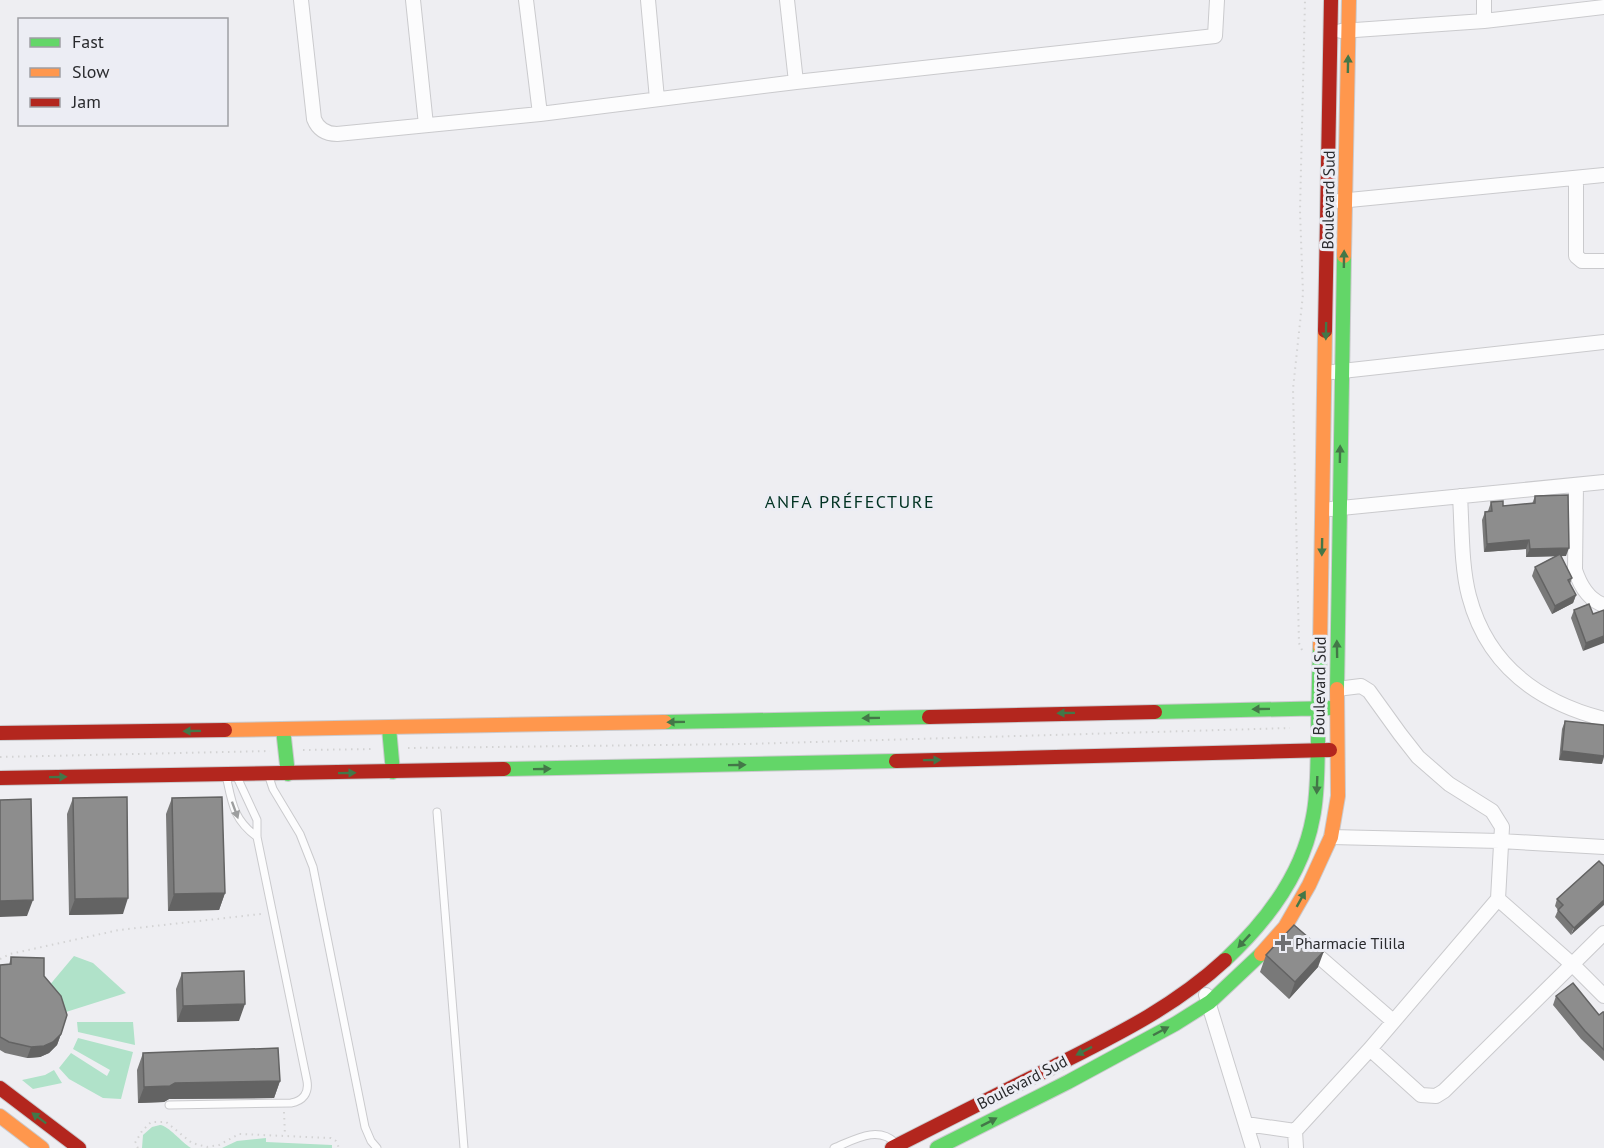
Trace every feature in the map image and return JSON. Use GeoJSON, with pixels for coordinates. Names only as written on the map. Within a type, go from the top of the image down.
{"type":"FeatureCollection","features":[{"type":"Feature","properties":{"kind":"main road","name":"Boulevard Sud"},"geometry":{"type":"LineString","coordinates":[[895,1147],[1130,1028],[1178,999],[1200,983],[1234,952],[1264,919],[1285,889],[1304,851],[1313,819],[1317,792],[1331,0]]}},
{"type":"Feature","properties":{"kind":"main road","name":"Boulevard Sud"},"geometry":{"type":"LineString","coordinates":[[937,1148],[1068,1082],[1175,1024],[1210,1002],[1258,957],[1294,935],[1308,885],[1331,837],[1338,796],[1339,509],[1349,0]]}},
{"type":"Feature","properties":{"kind":"main road"},"geometry":{"type":"LineString","coordinates":[[0,733],[389,728],[1338,708]]}},
{"type":"Feature","properties":{"kind":"main road"},"geometry":{"type":"LineString","coordinates":[[389,728],[393,772]]}},
{"type":"Feature","properties":{"kind":"main road"},"geometry":{"type":"LineString","coordinates":[[283,729],[288,774]]}},
{"type":"Feature","properties":{"kind":"main road"},"geometry":{"type":"LineString","coordinates":[[0,778],[420,772],[1338,750]]}},
{"type":"Feature","properties":{"kind":"main road"},"geometry":{"type":"LineString","coordinates":[[0,1088],[79,1148]]}},
{"type":"Feature","properties":{"kind":"main road"},"geometry":{"type":"LineString","coordinates":[[0,1116],[42,1148]]}},
{"type":"Feature","properties":{"kind":"street"},"geometry":{"type":"LineString","coordinates":[[301,0],[312,113],[320,129],[331,134],[540,114],[796,82],[1215,36],[1217,0]]}},
{"type":"Feature","properties":{"kind":"street"},"geometry":{"type":"LineString","coordinates":[[413,0],[426,125]]}},
{"type":"Feature","properties":{"kind":"street"},"geometry":{"type":"LineString","coordinates":[[526,0],[540,114]]}},
{"type":"Feature","properties":{"kind":"street"},"geometry":{"type":"LineString","coordinates":[[648,0],[657,99]]}},
{"type":"Feature","properties":{"kind":"street"},"geometry":{"type":"LineString","coordinates":[[788,0],[796,82]]}},
{"type":"Feature","properties":{"kind":"street"},"geometry":{"type":"LineString","coordinates":[[1484,0],[1484,21]]}},
{"type":"Feature","properties":{"kind":"street"},"geometry":{"type":"LineString","coordinates":[[1330,30],[1348,31],[1484,21],[1604,7]]}},
{"type":"Feature","properties":{"kind":"street"},"geometry":{"type":"LineString","coordinates":[[1328,202],[1604,175]]}},
{"type":"Feature","properties":{"kind":"street"},"geometry":{"type":"LineString","coordinates":[[1576,178],[1576,256],[1582,261],[1604,261]]}},
{"type":"Feature","properties":{"kind":"street"},"geometry":{"type":"LineString","coordinates":[[1325,373],[1604,342]]}},
{"type":"Feature","properties":{"kind":"street"},"geometry":{"type":"LineString","coordinates":[[1322,509],[1604,482]]}},
{"type":"Feature","properties":{"kind":"street"},"geometry":{"type":"LineString","coordinates":[[1576,485],[1575,570],[1579,583],[1587,594],[1597,603],[1604,604]]}},
{"type":"Feature","properties":{"kind":"street"},"geometry":{"type":"LineString","coordinates":[[1460,496],[1469,596],[1486,637],[1509,670],[1541,695],[1578,712],[1604,719]]}},
{"type":"Feature","properties":{"kind":"street"},"geometry":{"type":"LineString","coordinates":[[1296,1148],[1296,1131],[1370,1049],[1498,899],[1502,827],[1492,811],[1449,784],[1418,757],[1369,691],[1361,686],[1337,689]]}},
{"type":"Feature","properties":{"kind":"street"},"geometry":{"type":"LineString","coordinates":[[1331,837],[1500,841],[1604,847]]}},
{"type":"Feature","properties":{"kind":"street"},"geometry":{"type":"LineString","coordinates":[[1498,899],[1573,965],[1604,996]]}},
{"type":"Feature","properties":{"kind":"street"},"geometry":{"type":"LineString","coordinates":[[1370,1049],[1421,1095],[1436,1096],[1444,1091],[1604,933]]}},
{"type":"Feature","properties":{"kind":"street"},"geometry":{"type":"LineString","coordinates":[[1294,935],[1394,1021]]}},
{"type":"Feature","properties":{"kind":"street"},"geometry":{"type":"LineString","coordinates":[[1200,983],[1210,1002],[1253,1148]]}},
{"type":"Feature","properties":{"kind":"street"},"geometry":{"type":"LineString","coordinates":[[1246,1125],[1296,1131]]}},
{"type":"Feature","properties":{"kind":"lane"},"geometry":{"type":"LineString","coordinates":[[268,774],[273,789],[300,834],[313,867],[365,1127],[377,1148]]}},
{"type":"Feature","properties":{"kind":"lane"},"geometry":{"type":"LineString","coordinates":[[231,775],[233,809],[244,826],[257,837]]}},
{"type":"Feature","properties":{"kind":"lane"},"geometry":{"type":"LineString","coordinates":[[169,1105],[284,1103],[301,1100],[308,1086],[257,837],[257,820],[231,775]]}},
{"type":"Feature","properties":{"kind":"lane"},"geometry":{"type":"LineString","coordinates":[[437,812],[464,1148]]}},
{"type":"Feature","properties":{"kind":"lane"},"geometry":{"type":"LineString","coordinates":[[834,1148],[873,1134],[887,1136],[895,1147]]}},
{"type":"Feature","properties":{"kind":"path"},"geometry":{"type":"LineString","coordinates":[[1304,652],[1299,643],[1293,389],[1303,294],[1300,211],[1305,0]]}},
{"type":"Feature","properties":{"kind":"path"},"geometry":{"type":"LineString","coordinates":[[0,757],[391,748],[746,744],[1290,728]]}},
{"type":"Feature","properties":{"kind":"path"},"geometry":{"type":"LineString","coordinates":[[420,748],[420,772]]}},
{"type":"Feature","properties":{"kind":"path"},"geometry":{"type":"LineString","coordinates":[[0,959],[10,954],[119,930],[273,913]]}},
{"type":"Feature","properties":{"kind":"path"},"geometry":{"type":"LineString","coordinates":[[284,1103],[285,1136]]}},
{"type":"Feature","properties":{"kind":"path"},"geometry":{"type":"LineString","coordinates":[[138,1148],[135,1143],[151,1122],[166,1122],[192,1143],[207,1147],[219,1145],[239,1134],[331,1138],[336,1141],[339,1148]]}},
{"type":"Feature","properties":{"kind":"green space"},"geometry":{"type":"Polygon","coordinates":[[[74,956],[93,963],[126,993],[66,1012],[48,987],[74,956]]]}},
{"type":"Feature","properties":{"kind":"green space"},"geometry":{"type":"Polygon","coordinates":[[[77,1022],[133,1022],[135,1045],[78,1032],[77,1022]]]}},
{"type":"Feature","properties":{"kind":"green space"},"geometry":{"type":"Polygon","coordinates":[[[78,1038],[133,1052],[121,1099],[103,1098],[69,1079],[59,1068],[71,1053],[107,1076],[110,1070],[73,1049],[78,1038]]]}},
{"type":"Feature","properties":{"kind":"green space"},"geometry":{"type":"Polygon","coordinates":[[[54,1070],[62,1083],[33,1089],[22,1080],[45,1075],[54,1070]]]}},
{"type":"Feature","properties":{"kind":"green space"},"geometry":{"type":"Polygon","coordinates":[[[160,1125],[191,1148],[142,1148],[143,1135],[152,1127],[160,1125]]]}},
{"type":"Feature","properties":{"kind":"green space"},"geometry":{"type":"Polygon","coordinates":[[[266,1138],[266,1142],[332,1145],[332,1148],[222,1148],[237,1141],[266,1138]]]}},
{"type":"Feature","properties":{"kind":"building"},"geometry":{"type":"Polygon","coordinates":[[[1568,495],[1569,548],[1530,549],[1529,540],[1487,544],[1485,512],[1492,511],[1491,502],[1503,501],[1503,506],[1535,503],[1535,496],[1568,495]]]}},
{"type":"Feature","properties":{"kind":"building"},"geometry":{"type":"Polygon","coordinates":[[[1560,554],[1572,578],[1568,580],[1576,595],[1555,606],[1535,567],[1560,554]]]}},
{"type":"Feature","properties":{"kind":"building"},"geometry":{"type":"Polygon","coordinates":[[[1589,604],[1593,614],[1604,610],[1604,636],[1586,643],[1574,610],[1589,604]]]}},
{"type":"Feature","properties":{"kind":"building"},"geometry":{"type":"Polygon","coordinates":[[[1565,721],[1604,725],[1604,756],[1562,751],[1565,721]]]}},
{"type":"Feature","properties":{"kind":"building"},"geometry":{"type":"Polygon","coordinates":[[[127,797],[128,898],[75,899],[73,798],[127,797]]]}},
{"type":"Feature","properties":{"kind":"building"},"geometry":{"type":"Polygon","coordinates":[[[222,797],[225,893],[174,894],[172,798],[222,797]]]}},
{"type":"Feature","properties":{"kind":"building"},"geometry":{"type":"Polygon","coordinates":[[[31,799],[33,900],[0,901],[0,800],[31,799]]]}},
{"type":"Feature","properties":{"kind":"building"},"geometry":{"type":"Polygon","coordinates":[[[1599,861],[1604,866],[1604,900],[1574,928],[1558,910],[1563,905],[1557,899],[1599,861]]]}},
{"type":"Feature","properties":{"kind":"building"},"geometry":{"type":"Polygon","coordinates":[[[1294,925],[1324,951],[1295,982],[1266,955],[1294,925]]]}},
{"type":"Feature","properties":{"kind":"building"},"geometry":{"type":"Polygon","coordinates":[[[11,957],[44,958],[44,976],[61,996],[67,1015],[61,1034],[53,1042],[44,1046],[31,1047],[9,1042],[0,1037],[0,965],[11,964],[11,957]]]}},
{"type":"Feature","properties":{"kind":"building"},"geometry":{"type":"Polygon","coordinates":[[[244,971],[245,1004],[183,1006],[182,973],[244,971]]]}},
{"type":"Feature","properties":{"kind":"building"},"geometry":{"type":"Polygon","coordinates":[[[1573,983],[1599,1015],[1604,1012],[1604,1050],[1556,996],[1573,983]]]}},
{"type":"Feature","properties":{"kind":"building"},"geometry":{"type":"Polygon","coordinates":[[[278,1048],[280,1081],[175,1083],[170,1086],[144,1087],[143,1053],[278,1048]]]}},
{"type":"Feature","properties":{"kind":"traffic: fast"},"geometry":{"type":"LineString","coordinates":[[1337,689],[1344,256]]}},
{"type":"Feature","properties":{"kind":"traffic: fast"},"geometry":{"type":"LineString","coordinates":[[1225,960],[1255,930],[1281,895],[1292,877],[1308,838],[1317,790],[1320,647]]}},
{"type":"Feature","properties":{"kind":"traffic: fast"},"geometry":{"type":"LineString","coordinates":[[1155,712],[1332,708]]}},
{"type":"Feature","properties":{"kind":"traffic: fast"},"geometry":{"type":"LineString","coordinates":[[665,722],[929,717]]}},
{"type":"Feature","properties":{"kind":"traffic: fast"},"geometry":{"type":"LineString","coordinates":[[389,728],[393,772]]}},
{"type":"Feature","properties":{"kind":"traffic: fast"},"geometry":{"type":"LineString","coordinates":[[283,729],[288,774]]}},
{"type":"Feature","properties":{"kind":"traffic: fast"},"geometry":{"type":"LineString","coordinates":[[504,769],[896,761]]}},
{"type":"Feature","properties":{"kind":"traffic: fast"},"geometry":{"type":"LineString","coordinates":[[937,1148],[1068,1082],[1175,1024],[1210,1002],[1261,954]]}},
{"type":"Feature","properties":{"kind":"traffic: slow"},"geometry":{"type":"LineString","coordinates":[[1344,256],[1349,0]]}},
{"type":"Feature","properties":{"kind":"traffic: slow"},"geometry":{"type":"LineString","coordinates":[[1320,647],[1325,331]]}},
{"type":"Feature","properties":{"kind":"traffic: slow"},"geometry":{"type":"LineString","coordinates":[[1261,954],[1285,927],[1309,885],[1331,837],[1338,796],[1337,689]]}},
{"type":"Feature","properties":{"kind":"traffic: slow"},"geometry":{"type":"LineString","coordinates":[[225,730],[665,722]]}},
{"type":"Feature","properties":{"kind":"traffic: slow"},"geometry":{"type":"LineString","coordinates":[[0,1116],[42,1148]]}},
{"type":"Feature","properties":{"kind":"traffic: jam"},"geometry":{"type":"LineString","coordinates":[[1325,331],[1331,0]]}},
{"type":"Feature","properties":{"kind":"traffic: jam"},"geometry":{"type":"LineString","coordinates":[[929,717],[1155,712]]}},
{"type":"Feature","properties":{"kind":"traffic: jam"},"geometry":{"type":"LineString","coordinates":[[0,733],[225,730]]}},
{"type":"Feature","properties":{"kind":"traffic: jam"},"geometry":{"type":"LineString","coordinates":[[896,761],[1330,750]]}},
{"type":"Feature","properties":{"kind":"traffic: jam"},"geometry":{"type":"LineString","coordinates":[[0,778],[504,769]]}},
{"type":"Feature","properties":{"kind":"traffic: jam"},"geometry":{"type":"LineString","coordinates":[[892,1148],[1142,1020],[1185,993],[1225,960]]}},
{"type":"Feature","properties":{"kind":"traffic: jam"},"geometry":{"type":"LineString","coordinates":[[0,1088],[79,1148]]}},
{"type":"Feature","properties":{"kind":"place","name":"Pharmacie Tilila"},"geometry":{"type":"Point","coordinates":[1283,943]}},
{"type":"Feature","properties":{"kind":"district","name":"ANFA PRÉFECTURE"},"geometry":{"type":"Point","coordinates":[850,501]}}]}
